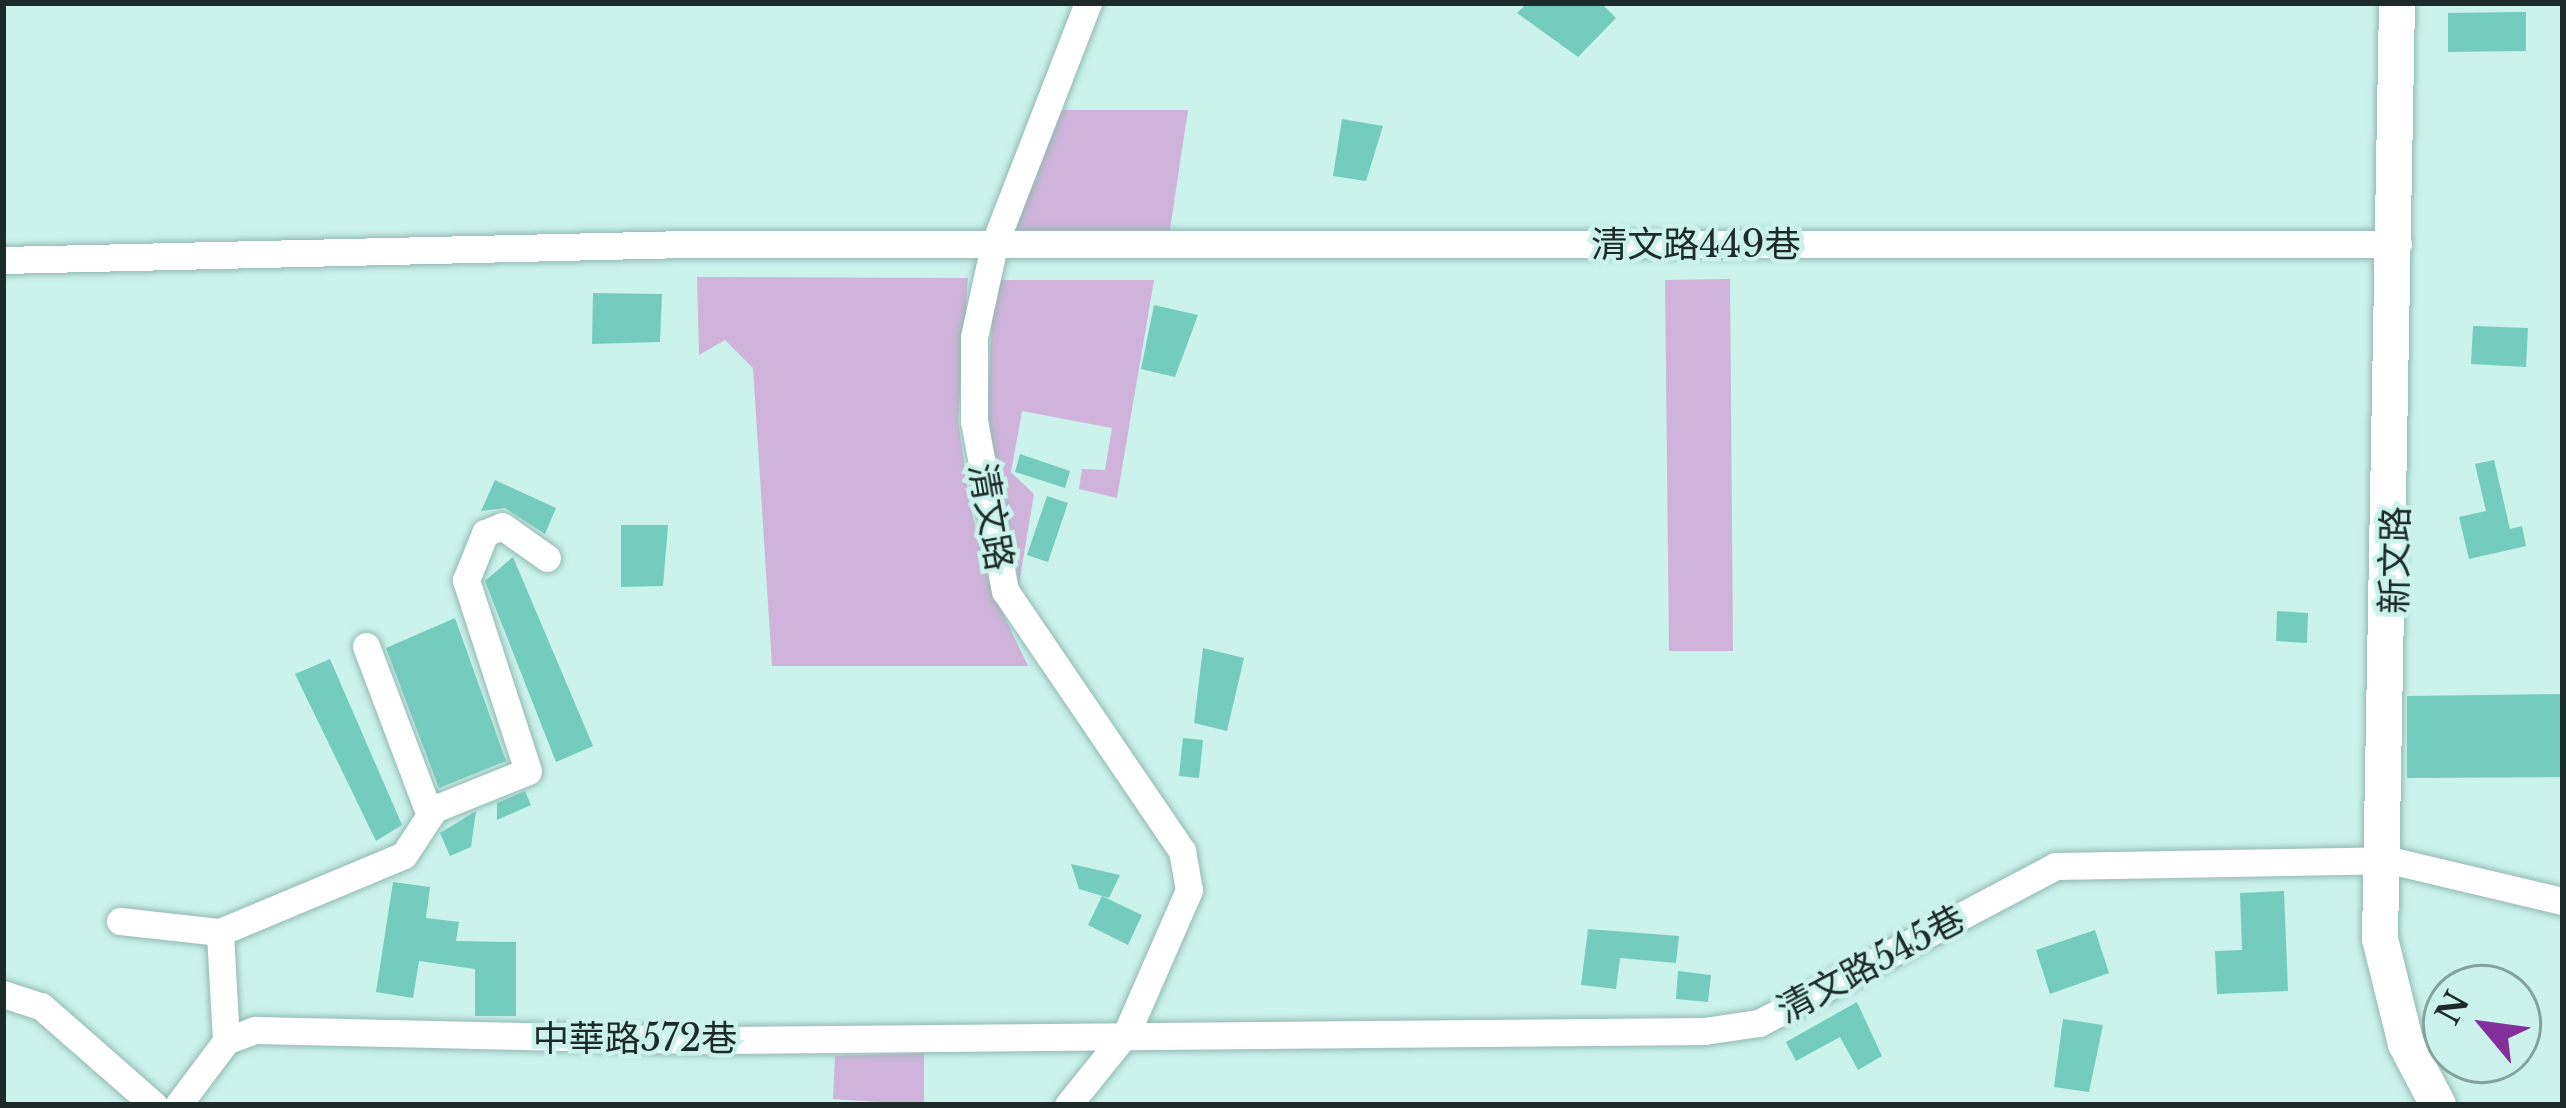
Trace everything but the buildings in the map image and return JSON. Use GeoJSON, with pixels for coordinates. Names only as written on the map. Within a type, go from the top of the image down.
{"type":"FeatureCollection","features":[{"type":"Feature","properties":{"kind":"street","name":"清文路"},"geometry":{"type":"LineString","coordinates":[[1068,1105],[1127,1032],[1185,914],[1185,871],[1005,591],[974,421],[974,337],[994,245],[1088,3]]}},
{"type":"Feature","properties":{"kind":"street","name":"新文路"},"geometry":{"type":"LineString","coordinates":[[2397,3],[2387,974],[2438,1105]]}},
{"type":"Feature","properties":{"kind":"street","name":"清文路449巷"},"geometry":{"type":"LineString","coordinates":[[3,260],[994,245],[2398,244]]}},
{"type":"Feature","properties":{"kind":"street"},"geometry":{"type":"LineString","coordinates":[[120,921],[220,932],[404,855],[430,815],[528,771],[466,580],[485,533],[502,526],[547,558]]}},
{"type":"Feature","properties":{"kind":"street"},"geometry":{"type":"LineString","coordinates":[[366,646],[430,815]]}},
{"type":"Feature","properties":{"kind":"street","name":"清文路545巷"},"geometry":{"type":"LineString","coordinates":[[1127,1032],[1704,1031],[1759,1023],[2055,866],[2389,860],[2563,901]]}},
{"type":"Feature","properties":{"kind":"street"},"geometry":{"type":"LineString","coordinates":[[178,1105],[226,1041],[220,932]]}},
{"type":"Feature","properties":{"kind":"street"},"geometry":{"type":"LineString","coordinates":[[3,994],[41,1006],[154,1105]]}},
{"type":"Feature","properties":{"kind":"street","name":"中華路572巷"},"geometry":{"type":"LineString","coordinates":[[226,1041],[256,1030],[531,1039],[1127,1032]]}},
{"type":"Feature","properties":{"kind":"shaded area"},"geometry":{"type":"Polygon","coordinates":[[[1058,110],[1188,110],[1166,256],[1003,256],[1058,110]]]}},
{"type":"Feature","properties":{"kind":"shaded area"},"geometry":{"type":"Polygon","coordinates":[[[697,277],[968,278],[958,420],[970,505],[991,589],[1028,666],[772,666],[753,368],[725,340],[699,355],[697,277]]]}},
{"type":"Feature","properties":{"kind":"shaded area"},"geometry":{"type":"Polygon","coordinates":[[[1730,279],[1733,651],[1669,651],[1665,280],[1730,279]]]}},
{"type":"Feature","properties":{"kind":"shaded area"},"geometry":{"type":"Polygon","coordinates":[[[994,280],[1154,280],[1117,498],[1079,489],[1082,469],[1105,470],[1112,428],[1022,411],[1011,472],[1034,494],[1019,584],[987,417],[994,280]]]}},
{"type":"Feature","properties":{"kind":"shaded area"},"geometry":{"type":"Polygon","coordinates":[[[924,1053],[924,1105],[833,1099],[835,1056],[924,1053]]]}}]}
